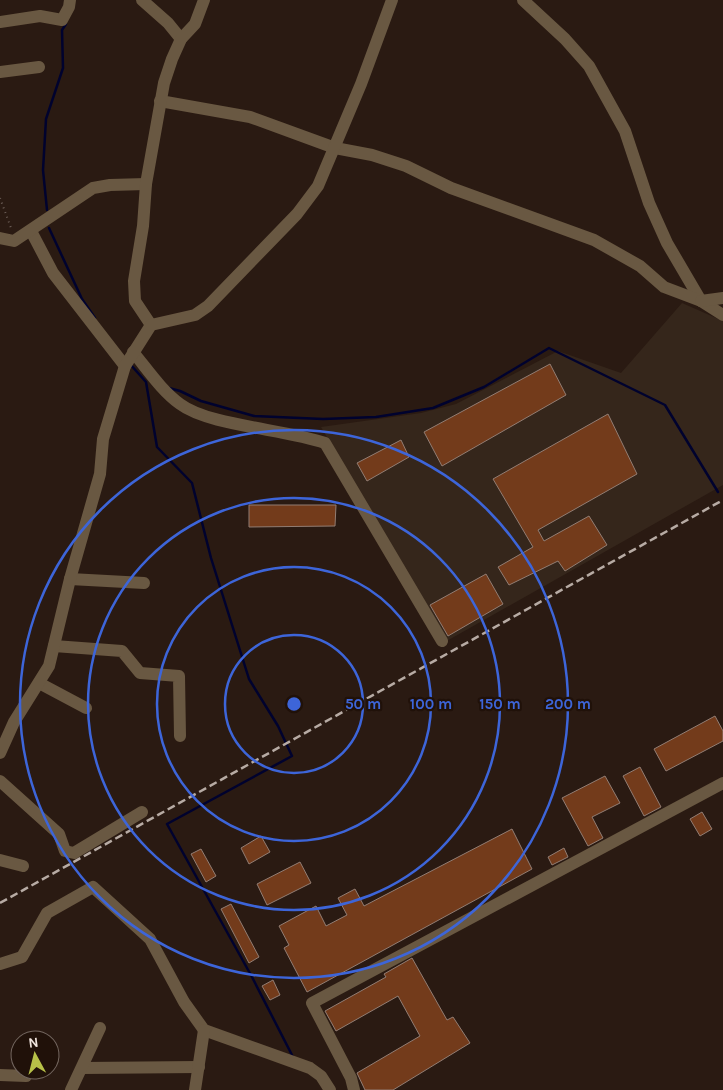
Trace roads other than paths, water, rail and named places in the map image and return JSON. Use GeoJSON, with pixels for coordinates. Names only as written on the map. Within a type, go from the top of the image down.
{"type":"FeatureCollection","features":[{"type":"Feature","properties":{"kind":"street"},"geometry":{"type":"LineString","coordinates":[[0,22],[40,16],[62,20],[69,7],[70,0]]}},
{"type":"Feature","properties":{"kind":"street"},"geometry":{"type":"LineString","coordinates":[[142,0],[168,23],[181,40]]}},
{"type":"Feature","properties":{"kind":"street"},"geometry":{"type":"LineString","coordinates":[[152,325],[135,301],[134,282],[144,226],[146,184],[158,127],[160,101],[172,59],[181,40],[196,24],[204,0]]}},
{"type":"Feature","properties":{"kind":"street"},"geometry":{"type":"LineString","coordinates":[[0,753],[14,722],[49,666],[70,579],[100,474],[103,439],[125,366],[152,325],[195,315],[226,289],[297,214],[318,186],[335,148],[392,0]]}},
{"type":"Feature","properties":{"kind":"street"},"geometry":{"type":"LineString","coordinates":[[523,0],[565,39],[590,66],[625,132],[649,204],[667,243],[701,301]]}},
{"type":"Feature","properties":{"kind":"street"},"geometry":{"type":"LineString","coordinates":[[0,72],[34,65]]}},
{"type":"Feature","properties":{"kind":"street"},"geometry":{"type":"LineString","coordinates":[[160,101],[250,117],[335,148],[372,155],[406,166],[451,188],[594,240],[640,266],[664,287],[701,301],[723,315]]}},
{"type":"Feature","properties":{"kind":"street"},"geometry":{"type":"LineString","coordinates":[[0,238],[14,241],[93,188],[110,185],[146,184]]}},
{"type":"Feature","properties":{"kind":"street"},"geometry":{"type":"LineString","coordinates":[[31,231],[53,273],[125,366]]}},
{"type":"Feature","properties":{"kind":"street"},"geometry":{"type":"LineString","coordinates":[[701,301],[723,298]]}},
{"type":"Feature","properties":{"kind":"street"},"geometry":{"type":"LineString","coordinates":[[133,352],[163,389],[181,405],[208,416],[306,436],[325,443],[442,641]]}},
{"type":"Feature","properties":{"kind":"street"},"geometry":{"type":"LineString","coordinates":[[70,579],[144,583]]}},
{"type":"Feature","properties":{"kind":"street"},"geometry":{"type":"LineString","coordinates":[[54,646],[122,651],[140,672],[179,676],[180,736]]}},
{"type":"Feature","properties":{"kind":"street"},"geometry":{"type":"LineString","coordinates":[[39,683],[86,708]]}},
{"type":"Feature","properties":{"kind":"street"},"geometry":{"type":"LineString","coordinates":[[0,782],[59,834],[65,851],[74,853],[142,812]]}},
{"type":"Feature","properties":{"kind":"street"},"geometry":{"type":"LineString","coordinates":[[354,1090],[351,1078],[312,1003],[723,783]]}},
{"type":"Feature","properties":{"kind":"street"},"geometry":{"type":"LineString","coordinates":[[0,860],[24,866]]}},
{"type":"Feature","properties":{"kind":"street"},"geometry":{"type":"LineString","coordinates":[[0,964],[22,957],[47,913],[93,887],[150,939],[184,1002],[204,1030],[310,1068],[322,1076],[330,1090]]}},
{"type":"Feature","properties":{"kind":"street"},"geometry":{"type":"LineString","coordinates":[[71,1090],[100,1028]]}},
{"type":"Feature","properties":{"kind":"street"},"geometry":{"type":"LineString","coordinates":[[195,1090],[204,1030]]}},
{"type":"Feature","properties":{"kind":"street"},"geometry":{"type":"LineString","coordinates":[[82,1068],[199,1067]]}},
{"type":"Feature","properties":{"kind":"waterway"},"geometry":{"type":"LineString","coordinates":[[47,210],[43,170],[46,119],[63,68],[62,30],[66,24]]}},
{"type":"Feature","properties":{"kind":"waterway"},"geometry":{"type":"LineString","coordinates":[[49,228],[82,299],[95,318]]}},
{"type":"Feature","properties":{"kind":"waterway"},"geometry":{"type":"LineString","coordinates":[[169,388],[201,401],[254,416],[323,419],[376,417],[433,408],[484,387],[549,348],[665,405],[718,492]]}},
{"type":"Feature","properties":{"kind":"waterway"},"geometry":{"type":"LineString","coordinates":[[130,364],[146,382],[157,447],[192,483],[211,558],[249,679],[278,726],[292,756],[167,824],[252,977],[293,1057]]}},
{"type":"Feature","properties":{"kind":"railway"},"geometry":{"type":"LineString","coordinates":[[0,903],[723,500]]}}]}
